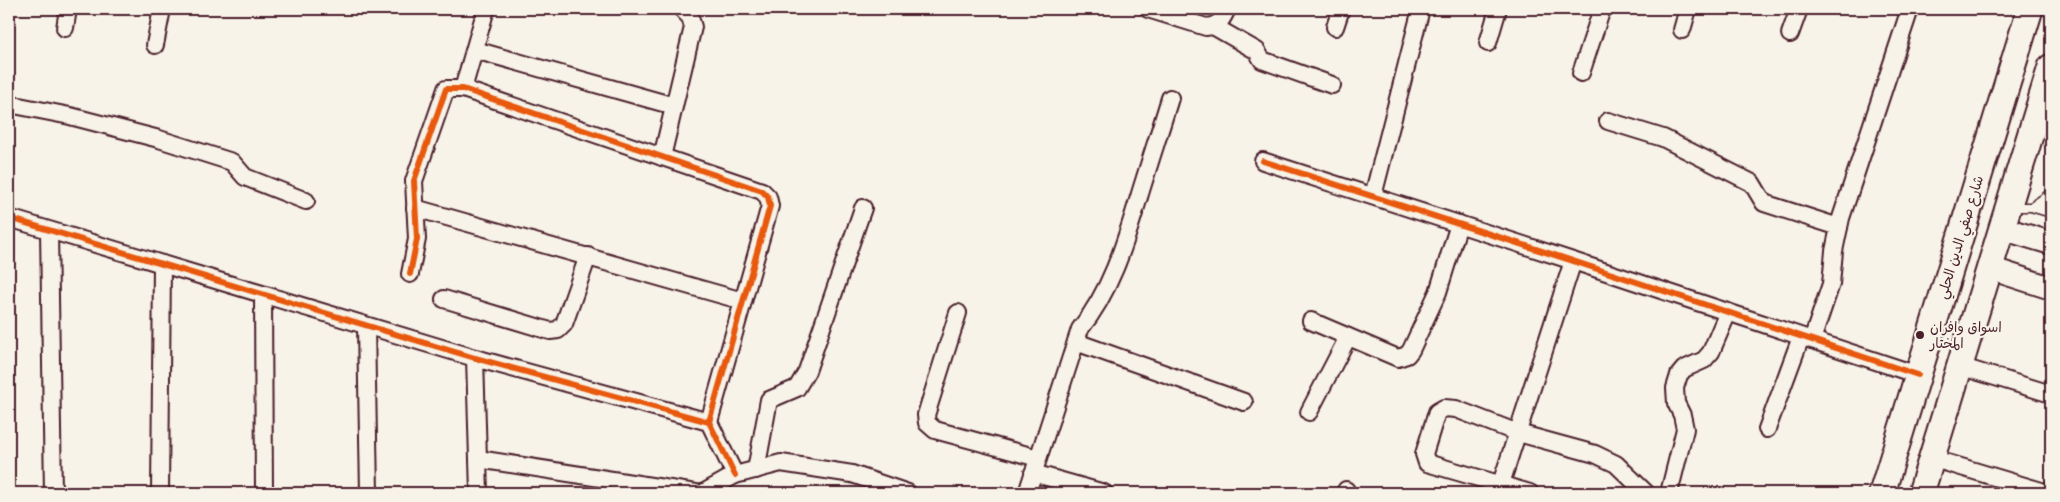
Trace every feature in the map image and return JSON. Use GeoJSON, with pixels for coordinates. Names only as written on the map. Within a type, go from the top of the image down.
{"type":"FeatureCollection","features":[{"type":"Feature","properties":{"kind":"main road","name":"شارع صفي الدين الحلي"},"geometry":{"type":"LineString","coordinates":[[1882,493],[2030,9]]}},
{"type":"Feature","properties":{"kind":"main road"},"geometry":{"type":"LineString","coordinates":[[1921,493],[1989,268],[2014,214],[2051,67]]}},
{"type":"Feature","properties":{"kind":"street"},"geometry":{"type":"LineString","coordinates":[[65,28],[68,9]]}},
{"type":"Feature","properties":{"kind":"street"},"geometry":{"type":"LineString","coordinates":[[155,45],[162,9]]}},
{"type":"Feature","properties":{"kind":"street"},"geometry":{"type":"LineString","coordinates":[[463,89],[486,9]]}},
{"type":"Feature","properties":{"kind":"street"},"geometry":{"type":"LineString","coordinates":[[662,157],[694,27],[690,17],[682,9]]}},
{"type":"Feature","properties":{"kind":"street"},"geometry":{"type":"LineString","coordinates":[[1148,9],[1206,27],[1215,27],[1257,50],[1262,60],[1332,86]]}},
{"type":"Feature","properties":{"kind":"street"},"geometry":{"type":"LineString","coordinates":[[1215,27],[1222,20],[1226,9]]}},
{"type":"Feature","properties":{"kind":"street"},"geometry":{"type":"LineString","coordinates":[[1335,27],[1341,9]]}},
{"type":"Feature","properties":{"kind":"street"},"geometry":{"type":"LineString","coordinates":[[1488,43],[1498,9]]}},
{"type":"Feature","properties":{"kind":"street"},"geometry":{"type":"LineString","coordinates":[[1581,73],[1602,9]]}},
{"type":"Feature","properties":{"kind":"street"},"geometry":{"type":"LineString","coordinates":[[1682,30],[1688,9]]}},
{"type":"Feature","properties":{"kind":"street"},"geometry":{"type":"LineString","coordinates":[[1790,34],[1798,9]]}},
{"type":"Feature","properties":{"kind":"street"},"geometry":{"type":"LineString","coordinates":[[1767,429],[1831,284],[1839,226],[1910,9]]}},
{"type":"Feature","properties":{"kind":"street"},"geometry":{"type":"LineString","coordinates":[[1373,196],[1416,10]]}},
{"type":"Feature","properties":{"kind":"street"},"geometry":{"type":"LineString","coordinates":[[474,50],[674,106]]}},
{"type":"Feature","properties":{"kind":"street"},"geometry":{"type":"LineString","coordinates":[[410,274],[417,239],[414,181],[446,89],[463,89],[762,191],[768,197],[770,206],[709,422],[735,475]]}},
{"type":"Feature","properties":{"kind":"street"},"geometry":{"type":"LineString","coordinates":[[1027,493],[1080,329],[1095,310],[1109,281],[1130,226],[1170,98]]}},
{"type":"Feature","properties":{"kind":"street"},"geometry":{"type":"LineString","coordinates":[[9,104],[70,116],[159,139],[232,162],[245,178],[306,200]]}},
{"type":"Feature","properties":{"kind":"street"},"geometry":{"type":"LineString","coordinates":[[1608,121],[1663,138],[1752,183],[1764,203],[1839,226]]}},
{"type":"Feature","properties":{"kind":"street"},"geometry":{"type":"LineString","coordinates":[[1263,161],[1918,375]]}},
{"type":"Feature","properties":{"kind":"street"},"geometry":{"type":"LineString","coordinates":[[416,208],[743,301]]}},
{"type":"Feature","properties":{"kind":"street"},"geometry":{"type":"LineString","coordinates":[[756,470],[770,400],[797,388],[807,371],[863,208]]}},
{"type":"Feature","properties":{"kind":"street"},"geometry":{"type":"LineString","coordinates":[[2014,214],[2051,243]]}},
{"type":"Feature","properties":{"kind":"street"},"geometry":{"type":"LineString","coordinates":[[9,218],[475,358],[709,422]]}},
{"type":"Feature","properties":{"kind":"street"},"geometry":{"type":"LineString","coordinates":[[1311,322],[1398,358],[1407,355],[1412,350],[1438,292],[1459,224]]}},
{"type":"Feature","properties":{"kind":"street"},"geometry":{"type":"LineString","coordinates":[[49,231],[53,493]]}},
{"type":"Feature","properties":{"kind":"street"},"geometry":{"type":"LineString","coordinates":[[444,299],[550,331],[558,330],[564,324],[588,256]]}},
{"type":"Feature","properties":{"kind":"street"},"geometry":{"type":"LineString","coordinates":[[1499,489],[1573,261]]}},
{"type":"Feature","properties":{"kind":"street"},"geometry":{"type":"LineString","coordinates":[[160,493],[162,264]]}},
{"type":"Feature","properties":{"kind":"street"},"geometry":{"type":"LineString","coordinates":[[1989,268],[2051,288]]}},
{"type":"Feature","properties":{"kind":"street"},"geometry":{"type":"LineString","coordinates":[[263,295],[264,493]]}},
{"type":"Feature","properties":{"kind":"street"},"geometry":{"type":"LineString","coordinates":[[1669,493],[1685,429],[1682,415],[1676,403],[1675,388],[1684,369],[1704,360],[1711,352],[1728,312]]}},
{"type":"Feature","properties":{"kind":"street"},"geometry":{"type":"LineString","coordinates":[[958,313],[926,415],[927,423],[935,430],[1036,466],[1104,493]]}},
{"type":"Feature","properties":{"kind":"street"},"geometry":{"type":"LineString","coordinates":[[366,326],[369,493]]}},
{"type":"Feature","properties":{"kind":"street"},"geometry":{"type":"LineString","coordinates":[[1309,412],[1348,337]]}},
{"type":"Feature","properties":{"kind":"street"},"geometry":{"type":"LineString","coordinates":[[1076,342],[1244,402]]}},
{"type":"Feature","properties":{"kind":"street"},"geometry":{"type":"LineString","coordinates":[[475,358],[479,493]]}},
{"type":"Feature","properties":{"kind":"street"},"geometry":{"type":"LineString","coordinates":[[1960,366],[2051,394]]}},
{"type":"Feature","properties":{"kind":"street"},"geometry":{"type":"LineString","coordinates":[[1530,493],[1499,489],[1427,463],[1424,454],[1437,412],[1444,408],[1456,409],[1518,433],[1595,454],[1616,464],[1646,493]]}},
{"type":"Feature","properties":{"kind":"street"},"geometry":{"type":"LineString","coordinates":[[478,458],[696,493]]}},
{"type":"Feature","properties":{"kind":"street"},"geometry":{"type":"LineString","coordinates":[[1931,458],[2048,493]]}},
{"type":"Feature","properties":{"kind":"street"},"geometry":{"type":"LineString","coordinates":[[703,493],[735,475],[781,463],[852,474],[908,493]]}},
{"type":"Feature","properties":{"kind":"lane"},"geometry":{"type":"LineString","coordinates":[[2014,214],[2051,193]]}},
{"type":"Feature","properties":{"kind":"lane"},"geometry":{"type":"LineString","coordinates":[[2014,214],[2051,204]]}},
{"type":"Feature","properties":{"kind":"lane"},"geometry":{"type":"LineString","coordinates":[[2014,214],[2051,212]]}},
{"type":"Feature","properties":{"kind":"cycle path"},"geometry":{"type":"LineString","coordinates":[[410,274],[417,239],[414,181],[446,89],[463,89],[762,191],[768,197],[770,206],[709,422]]}},
{"type":"Feature","properties":{"kind":"cycle path"},"geometry":{"type":"LineString","coordinates":[[1263,161],[1918,375]]}},
{"type":"Feature","properties":{"kind":"cycle path"},"geometry":{"type":"LineString","coordinates":[[9,218],[475,358],[709,422],[735,475]]}},
{"type":"Feature","properties":{"kind":"place","name":"اسواق وافران المختار"},"geometry":{"type":"Point","coordinates":[1920,335]}}]}
